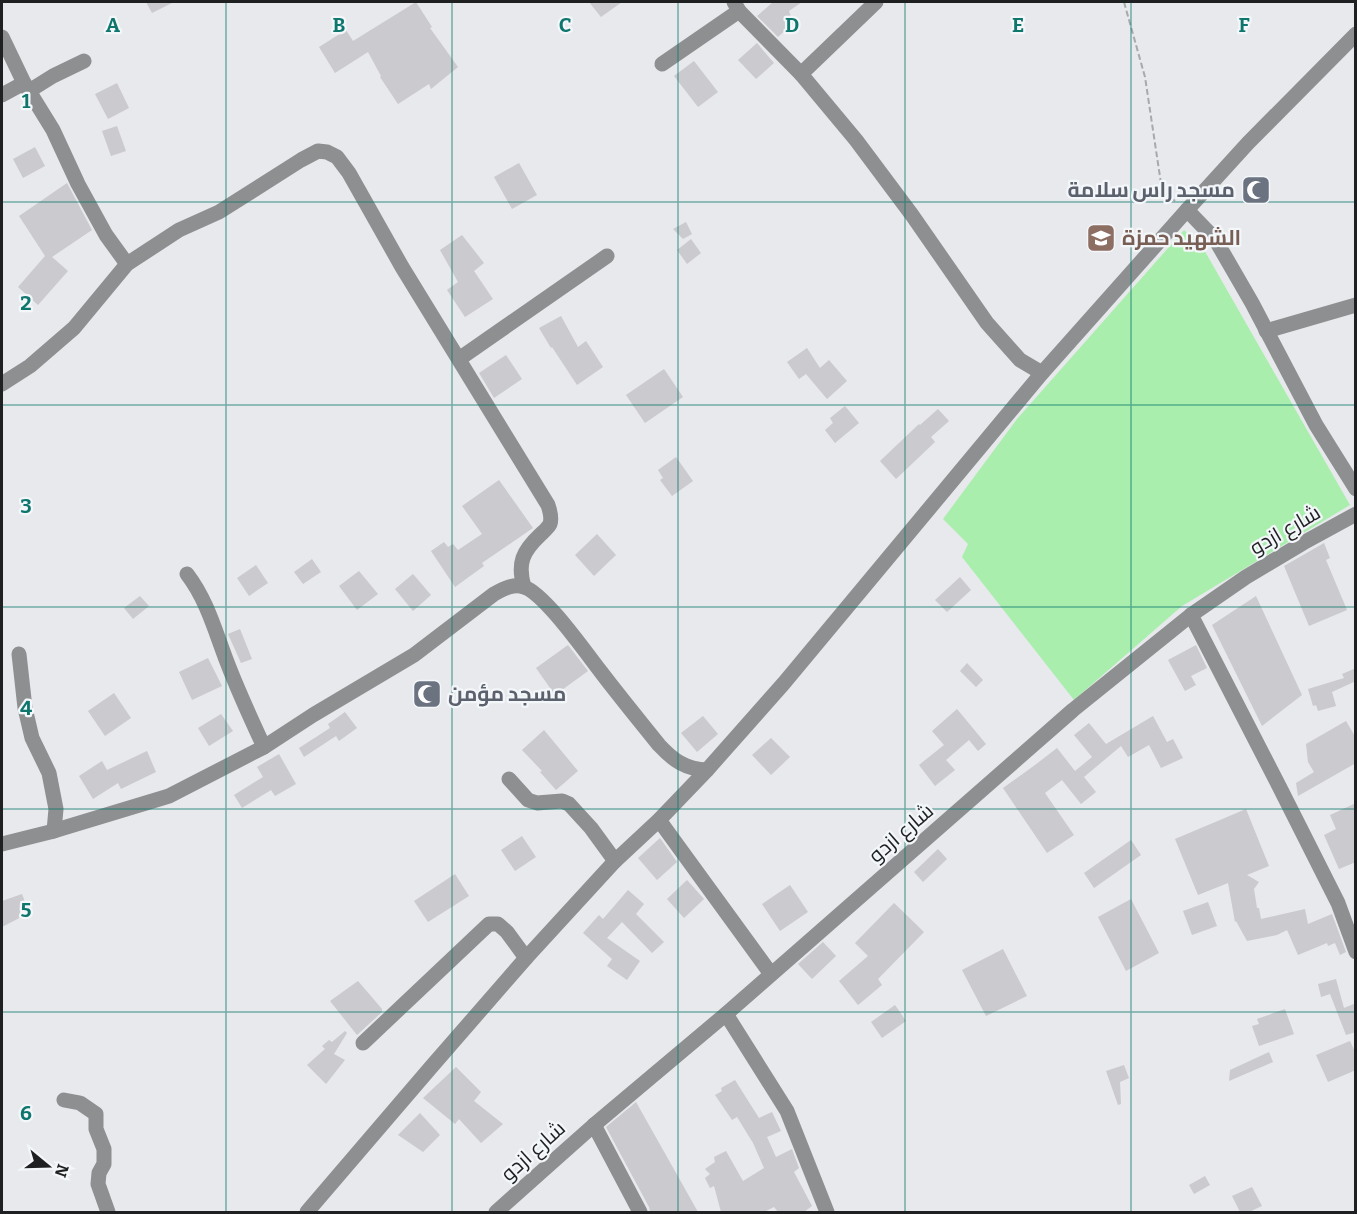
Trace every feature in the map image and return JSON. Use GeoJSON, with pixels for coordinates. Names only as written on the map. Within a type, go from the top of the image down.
{"type":"FeatureCollection","features":[{"type":"Feature","properties":{"kind":"street"},"geometry":{"type":"LineString","coordinates":[[801,74],[876,2]]}},
{"type":"Feature","properties":{"kind":"street"},"geometry":{"type":"LineString","coordinates":[[662,64],[736,6],[801,74],[870,159],[987,323],[1020,360],[1042,373]]}},
{"type":"Feature","properties":{"kind":"street"},"geometry":{"type":"LineString","coordinates":[[307,1212],[526,958],[615,861],[707,770],[836,622],[1042,373],[1187,210],[1248,143],[1356,34]]}},
{"type":"Feature","properties":{"kind":"street"},"geometry":{"type":"LineString","coordinates":[[2,37],[26,87],[53,130],[78,184],[101,225],[127,264]]}},
{"type":"Feature","properties":{"kind":"street"},"geometry":{"type":"LineString","coordinates":[[2,95],[53,76],[84,61]]}},
{"type":"Feature","properties":{"kind":"street"},"geometry":{"type":"LineString","coordinates":[[2,384],[30,366],[74,328],[127,264],[178,230],[219,212],[301,160],[318,151],[327,152],[337,157],[349,173],[402,267],[548,505],[551,514],[549,525],[526,550],[522,561],[520,574],[524,587]]}},
{"type":"Feature","properties":{"kind":"street"},"geometry":{"type":"LineString","coordinates":[[1187,210],[1215,239],[1316,425],[1356,489]]}},
{"type":"Feature","properties":{"kind":"street"},"geometry":{"type":"LineString","coordinates":[[459,359],[607,255]]}},
{"type":"Feature","properties":{"kind":"street"},"geometry":{"type":"LineString","coordinates":[[1266,331],[1356,305]]}},
{"type":"Feature","properties":{"kind":"street","name":"شارع ازدو"},"geometry":{"type":"LineString","coordinates":[[496,1212],[1073,710],[1191,615],[1256,571],[1356,514]]}},
{"type":"Feature","properties":{"kind":"street"},"geometry":{"type":"LineString","coordinates":[[187,574],[197,587],[210,613],[227,662],[264,747]]}},
{"type":"Feature","properties":{"kind":"street"},"geometry":{"type":"LineString","coordinates":[[2,844],[54,831],[169,796],[264,747],[414,655],[494,594],[514,586],[524,587],[533,592],[557,617],[669,756],[687,767],[707,770]]}},
{"type":"Feature","properties":{"kind":"street"},"geometry":{"type":"LineString","coordinates":[[1191,615],[1332,892],[1356,952]]}},
{"type":"Feature","properties":{"kind":"street"},"geometry":{"type":"LineString","coordinates":[[19,654],[25,708],[32,738],[49,773],[56,809],[54,831]]}},
{"type":"Feature","properties":{"kind":"street"},"geometry":{"type":"LineString","coordinates":[[508,779],[528,800],[537,803],[562,801],[569,804],[591,828],[615,861]]}},
{"type":"Feature","properties":{"kind":"street"},"geometry":{"type":"LineString","coordinates":[[658,820],[771,974]]}},
{"type":"Feature","properties":{"kind":"street"},"geometry":{"type":"LineString","coordinates":[[363,1043],[489,924],[498,924],[507,932],[526,958]]}},
{"type":"Feature","properties":{"kind":"street"},"geometry":{"type":"LineString","coordinates":[[726,1014],[787,1111],[826,1212]]}},
{"type":"Feature","properties":{"kind":"street"},"geometry":{"type":"LineString","coordinates":[[64,1100],[80,1103],[96,1114],[96,1129],[104,1149],[104,1164],[99,1173],[99,1184],[108,1212]]}},
{"type":"Feature","properties":{"kind":"street"},"geometry":{"type":"LineString","coordinates":[[594,1125],[640,1212]]}},
{"type":"Feature","properties":{"kind":"path"},"geometry":{"type":"LineString","coordinates":[[1124,2],[1145,77],[1162,190],[1187,210]]}},
{"type":"Feature","properties":{"kind":"green space"},"geometry":{"type":"Polygon","coordinates":[[[1184,230],[1203,248],[1350,505],[1182,606],[1074,700],[962,557],[968,544],[943,519],[1017,419],[1184,230]]]}},
{"type":"Feature","properties":{"kind":"building"},"geometry":{"type":"Polygon","coordinates":[[[146,2],[174,2],[152,13],[146,2]]]}},
{"type":"Feature","properties":{"kind":"building"},"geometry":{"type":"Polygon","coordinates":[[[416,2],[432,27],[430,28],[458,67],[431,89],[429,84],[398,104],[380,77],[368,52],[335,73],[319,47],[346,30],[353,41],[416,2]]]}},
{"type":"Feature","properties":{"kind":"building"},"geometry":{"type":"Polygon","coordinates":[[[589,2],[622,2],[601,17],[589,2]]]}},
{"type":"Feature","properties":{"kind":"building"},"geometry":{"type":"Polygon","coordinates":[[[773,2],[802,2],[789,11],[793,23],[778,37],[757,16],[773,2]]]}},
{"type":"Feature","properties":{"kind":"building"},"geometry":{"type":"Polygon","coordinates":[[[757,43],[774,63],[756,79],[738,60],[757,43]]]}},
{"type":"Feature","properties":{"kind":"building"},"geometry":{"type":"Polygon","coordinates":[[[694,61],[718,92],[698,107],[674,76],[694,61]]]}},
{"type":"Feature","properties":{"kind":"building"},"geometry":{"type":"Polygon","coordinates":[[[117,83],[129,108],[108,119],[95,94],[117,83]]]}},
{"type":"Feature","properties":{"kind":"building"},"geometry":{"type":"Polygon","coordinates":[[[117,126],[126,151],[111,156],[102,131],[117,126]]]}},
{"type":"Feature","properties":{"kind":"building"},"geometry":{"type":"Polygon","coordinates":[[[35,147],[45,166],[23,178],[13,159],[35,147]]]}},
{"type":"Feature","properties":{"kind":"building"},"geometry":{"type":"Polygon","coordinates":[[[519,163],[537,195],[512,209],[494,177],[519,163]]]}},
{"type":"Feature","properties":{"kind":"building"},"geometry":{"type":"Polygon","coordinates":[[[67,183],[92,230],[52,257],[68,271],[38,305],[18,287],[45,256],[19,216],[67,183]]]}},
{"type":"Feature","properties":{"kind":"building"},"geometry":{"type":"Polygon","coordinates":[[[686,222],[692,234],[683,239],[673,229],[686,222]]]}},
{"type":"Feature","properties":{"kind":"building"},"geometry":{"type":"Polygon","coordinates":[[[462,235],[484,263],[474,271],[493,299],[465,317],[447,290],[458,282],[440,250],[462,235]]]}},
{"type":"Feature","properties":{"kind":"building"},"geometry":{"type":"Polygon","coordinates":[[[691,239],[701,253],[687,264],[677,250],[691,239]]]}},
{"type":"Feature","properties":{"kind":"building"},"geometry":{"type":"Polygon","coordinates":[[[561,316],[578,347],[586,341],[603,367],[577,385],[539,328],[561,316]]]}},
{"type":"Feature","properties":{"kind":"building"},"geometry":{"type":"Polygon","coordinates":[[[807,348],[820,368],[829,360],[847,381],[827,399],[806,374],[799,379],[787,362],[807,348]]]}},
{"type":"Feature","properties":{"kind":"building"},"geometry":{"type":"Polygon","coordinates":[[[506,355],[522,379],[494,398],[479,373],[506,355]]]}},
{"type":"Feature","properties":{"kind":"building"},"geometry":{"type":"Polygon","coordinates":[[[664,369],[683,397],[645,423],[626,395],[664,369]]]}},
{"type":"Feature","properties":{"kind":"building"},"geometry":{"type":"Polygon","coordinates":[[[845,406],[859,423],[835,443],[825,430],[833,423],[830,418],[845,406]]]}},
{"type":"Feature","properties":{"kind":"building"},"geometry":{"type":"Polygon","coordinates":[[[938,409],[949,421],[931,437],[935,442],[896,479],[880,461],[938,409]]]}},
{"type":"Feature","properties":{"kind":"building"},"geometry":{"type":"Polygon","coordinates":[[[676,457],[693,481],[672,496],[660,480],[663,478],[658,470],[676,457]]]}},
{"type":"Feature","properties":{"kind":"building"},"geometry":{"type":"Polygon","coordinates":[[[499,480],[533,528],[482,563],[484,566],[455,587],[431,551],[444,542],[448,547],[453,544],[458,550],[482,534],[462,506],[499,480]]]}},
{"type":"Feature","properties":{"kind":"building"},"geometry":{"type":"Polygon","coordinates":[[[597,534],[616,555],[594,576],[575,555],[597,534]]]}},
{"type":"Feature","properties":{"kind":"building"},"geometry":{"type":"Polygon","coordinates":[[[1324,543],[1330,558],[1326,560],[1347,610],[1309,626],[1284,566],[1324,543]]]}},
{"type":"Feature","properties":{"kind":"building"},"geometry":{"type":"Polygon","coordinates":[[[312,559],[321,572],[303,584],[294,572],[312,559]]]}},
{"type":"Feature","properties":{"kind":"building"},"geometry":{"type":"Polygon","coordinates":[[[256,565],[268,583],[249,596],[237,578],[256,565]]]}},
{"type":"Feature","properties":{"kind":"building"},"geometry":{"type":"Polygon","coordinates":[[[359,571],[378,594],[357,610],[339,586],[359,571]]]}},
{"type":"Feature","properties":{"kind":"building"},"geometry":{"type":"Polygon","coordinates":[[[413,574],[431,595],[413,611],[395,589],[413,574]]]}},
{"type":"Feature","properties":{"kind":"building"},"geometry":{"type":"Polygon","coordinates":[[[960,577],[971,590],[947,612],[935,600],[960,577]]]}},
{"type":"Feature","properties":{"kind":"building"},"geometry":{"type":"Polygon","coordinates":[[[140,596],[149,606],[133,619],[124,608],[140,596]]]}},
{"type":"Feature","properties":{"kind":"building"},"geometry":{"type":"Polygon","coordinates":[[[1256,596],[1302,695],[1262,726],[1212,625],[1256,596]]]}},
{"type":"Feature","properties":{"kind":"building"},"geometry":{"type":"Polygon","coordinates":[[[240,629],[252,659],[241,663],[228,634],[240,629]]]}},
{"type":"Feature","properties":{"kind":"building"},"geometry":{"type":"Polygon","coordinates":[[[568,645],[588,671],[555,695],[536,668],[568,645]]]}},
{"type":"Feature","properties":{"kind":"building"},"geometry":{"type":"Polygon","coordinates":[[[1196,645],[1207,668],[1191,676],[1196,685],[1185,691],[1168,660],[1196,645]]]}},
{"type":"Feature","properties":{"kind":"building"},"geometry":{"type":"Polygon","coordinates":[[[208,658],[222,686],[192,700],[179,672],[208,658]]]}},
{"type":"Feature","properties":{"kind":"building"},"geometry":{"type":"Polygon","coordinates":[[[967,663],[983,680],[976,687],[960,671],[967,663]]]}},
{"type":"Feature","properties":{"kind":"building"},"geometry":{"type":"Polygon","coordinates":[[[1356,668],[1356,681],[1332,692],[1336,706],[1318,711],[1316,705],[1313,706],[1308,689],[1344,678],[1342,674],[1356,668]]]}},
{"type":"Feature","properties":{"kind":"building"},"geometry":{"type":"Polygon","coordinates":[[[114,693],[131,718],[105,736],[88,711],[114,693]]]}},
{"type":"Feature","properties":{"kind":"building"},"geometry":{"type":"Polygon","coordinates":[[[957,709],[986,744],[978,751],[969,740],[946,760],[955,770],[935,786],[919,765],[944,745],[932,731],[957,709]]]}},
{"type":"Feature","properties":{"kind":"building"},"geometry":{"type":"Polygon","coordinates":[[[345,712],[357,728],[339,741],[336,736],[304,757],[299,748],[330,728],[328,724],[345,712]]]}},
{"type":"Feature","properties":{"kind":"building"},"geometry":{"type":"Polygon","coordinates":[[[221,714],[233,731],[209,746],[198,728],[221,714]]]}},
{"type":"Feature","properties":{"kind":"building"},"geometry":{"type":"Polygon","coordinates":[[[703,716],[718,734],[697,752],[681,733],[703,716]]]}},
{"type":"Feature","properties":{"kind":"building"},"geometry":{"type":"Polygon","coordinates":[[[1153,716],[1167,742],[1173,739],[1183,758],[1161,768],[1149,745],[1128,757],[1121,746],[1084,777],[1096,792],[1081,804],[1062,780],[1045,793],[1074,835],[1047,853],[1003,788],[1057,748],[1075,771],[1092,757],[1074,735],[1089,723],[1106,744],[1153,716]]]}},
{"type":"Feature","properties":{"kind":"building"},"geometry":{"type":"Polygon","coordinates":[[[1346,721],[1356,738],[1356,763],[1298,796],[1296,783],[1314,772],[1308,762],[1306,744],[1346,721]]]}},
{"type":"Feature","properties":{"kind":"building"},"geometry":{"type":"Polygon","coordinates":[[[544,730],[578,771],[556,790],[522,750],[544,730]]]}},
{"type":"Feature","properties":{"kind":"building"},"geometry":{"type":"Polygon","coordinates":[[[771,738],[790,757],[771,775],[752,755],[771,738]]]}},
{"type":"Feature","properties":{"kind":"building"},"geometry":{"type":"Polygon","coordinates":[[[147,751],[156,772],[121,789],[118,783],[93,799],[79,776],[102,761],[107,770],[147,751]]]}},
{"type":"Feature","properties":{"kind":"building"},"geometry":{"type":"Polygon","coordinates":[[[279,754],[296,784],[275,796],[271,790],[242,808],[234,795],[263,777],[257,767],[279,754]]]}},
{"type":"Feature","properties":{"kind":"building"},"geometry":{"type":"Polygon","coordinates":[[[1356,803],[1356,862],[1339,869],[1324,835],[1336,829],[1330,815],[1356,803]]]}},
{"type":"Feature","properties":{"kind":"building"},"geometry":{"type":"Polygon","coordinates":[[[1246,809],[1269,866],[1247,875],[1259,882],[1254,889],[1261,919],[1305,909],[1308,924],[1332,914],[1346,952],[1340,955],[1335,943],[1328,946],[1327,943],[1298,955],[1287,930],[1277,935],[1247,941],[1235,922],[1228,883],[1198,895],[1175,839],[1246,809]]]}},
{"type":"Feature","properties":{"kind":"building"},"geometry":{"type":"Polygon","coordinates":[[[522,836],[536,857],[515,871],[501,850],[522,836]]]}},
{"type":"Feature","properties":{"kind":"building"},"geometry":{"type":"Polygon","coordinates":[[[660,838],[677,862],[657,880],[638,858],[660,838]]]}},
{"type":"Feature","properties":{"kind":"building"},"geometry":{"type":"Polygon","coordinates":[[[1131,840],[1141,855],[1094,888],[1084,873],[1131,840]]]}},
{"type":"Feature","properties":{"kind":"building"},"geometry":{"type":"Polygon","coordinates":[[[938,849],[947,859],[923,882],[914,872],[938,849]]]}},
{"type":"Feature","properties":{"kind":"building"},"geometry":{"type":"Polygon","coordinates":[[[455,874],[469,896],[428,922],[414,901],[455,874]]]}},
{"type":"Feature","properties":{"kind":"building"},"geometry":{"type":"Polygon","coordinates":[[[687,880],[704,899],[684,918],[667,899],[687,880]]]}},
{"type":"Feature","properties":{"kind":"building"},"geometry":{"type":"Polygon","coordinates":[[[790,885],[808,912],[780,931],[762,904],[790,885]]]}},
{"type":"Feature","properties":{"kind":"building"},"geometry":{"type":"Polygon","coordinates":[[[628,890],[644,904],[636,914],[664,942],[652,953],[622,922],[607,938],[640,961],[627,980],[607,966],[612,959],[583,933],[599,915],[603,919],[628,890]]]}},
{"type":"Feature","properties":{"kind":"building"},"geometry":{"type":"Polygon","coordinates":[[[22,894],[29,913],[2,927],[2,901],[22,894]]]}},
{"type":"Feature","properties":{"kind":"building"},"geometry":{"type":"Polygon","coordinates":[[[1131,899],[1159,953],[1126,971],[1098,917],[1131,899]]]}},
{"type":"Feature","properties":{"kind":"building"},"geometry":{"type":"Polygon","coordinates":[[[1208,902],[1217,926],[1192,935],[1183,911],[1208,902]]]}},
{"type":"Feature","properties":{"kind":"building"},"geometry":{"type":"Polygon","coordinates":[[[894,903],[924,932],[878,979],[882,985],[858,1005],[839,981],[868,956],[855,943],[894,903]]]}},
{"type":"Feature","properties":{"kind":"building"},"geometry":{"type":"Polygon","coordinates":[[[823,942],[836,956],[812,979],[798,964],[823,942]]]}},
{"type":"Feature","properties":{"kind":"building"},"geometry":{"type":"Polygon","coordinates":[[[1003,949],[1027,996],[986,1016],[962,970],[1003,949]]]}},
{"type":"Feature","properties":{"kind":"building"},"geometry":{"type":"Polygon","coordinates":[[[1336,979],[1344,1008],[1356,1003],[1356,1032],[1346,1035],[1330,994],[1321,997],[1318,984],[1336,979]]]}},
{"type":"Feature","properties":{"kind":"building"},"geometry":{"type":"Polygon","coordinates":[[[358,981],[382,1009],[382,1012],[357,1035],[330,1001],[358,981]]]}},
{"type":"Feature","properties":{"kind":"building"},"geometry":{"type":"Polygon","coordinates":[[[895,1005],[906,1021],[882,1038],[871,1022],[895,1005]]]}},
{"type":"Feature","properties":{"kind":"building"},"geometry":{"type":"Polygon","coordinates":[[[1285,1009],[1294,1034],[1259,1046],[1252,1026],[1259,1024],[1257,1019],[1285,1009]]]}},
{"type":"Feature","properties":{"kind":"building"},"geometry":{"type":"Polygon","coordinates":[[[345,1031],[347,1033],[334,1054],[345,1060],[326,1084],[307,1065],[325,1049],[322,1046],[329,1040],[332,1042],[345,1031]]]}},
{"type":"Feature","properties":{"kind":"building"},"geometry":{"type":"Polygon","coordinates":[[[1350,1041],[1356,1054],[1356,1070],[1328,1082],[1316,1055],[1350,1041]]]}},
{"type":"Feature","properties":{"kind":"building"},"geometry":{"type":"Polygon","coordinates":[[[1269,1052],[1273,1062],[1229,1081],[1230,1070],[1269,1052]]]}},
{"type":"Feature","properties":{"kind":"building"},"geometry":{"type":"Polygon","coordinates":[[[1124,1065],[1129,1078],[1120,1082],[1121,1104],[1118,1105],[1106,1071],[1124,1065]]]}},
{"type":"Feature","properties":{"kind":"building"},"geometry":{"type":"Polygon","coordinates":[[[456,1067],[481,1092],[474,1101],[503,1124],[481,1143],[459,1119],[455,1124],[423,1098],[456,1067]]]}},
{"type":"Feature","properties":{"kind":"building"},"geometry":{"type":"Polygon","coordinates":[[[735,1080],[759,1118],[772,1112],[781,1131],[767,1137],[776,1157],[792,1149],[799,1168],[794,1172],[812,1206],[804,1212],[778,1212],[774,1207],[764,1212],[721,1212],[714,1186],[710,1188],[705,1178],[710,1174],[705,1169],[715,1162],[714,1157],[726,1151],[743,1181],[764,1168],[753,1143],[737,1117],[732,1120],[715,1095],[722,1091],[721,1088],[735,1080]]]}},
{"type":"Feature","properties":{"kind":"building"},"geometry":{"type":"Polygon","coordinates":[[[636,1102],[698,1212],[650,1212],[606,1127],[636,1102]]]}},
{"type":"Feature","properties":{"kind":"building"},"geometry":{"type":"Polygon","coordinates":[[[420,1113],[440,1135],[423,1152],[398,1135],[420,1113]]]}},
{"type":"Feature","properties":{"kind":"building"},"geometry":{"type":"Polygon","coordinates":[[[1205,1176],[1210,1185],[1194,1194],[1189,1185],[1205,1176]]]}},
{"type":"Feature","properties":{"kind":"building"},"geometry":{"type":"Polygon","coordinates":[[[1252,1187],[1262,1206],[1249,1212],[1240,1212],[1232,1196],[1252,1187]]]}},
{"type":"Feature","properties":{"kind":"place","name":"مسجد راس سلامة"},"geometry":{"type":"Point","coordinates":[1256,190]}},
{"type":"Feature","properties":{"kind":"place","name":"الشهيد حمزة"},"geometry":{"type":"Point","coordinates":[1101,238]}},
{"type":"Feature","properties":{"kind":"place","name":"مسجد مؤمن"},"geometry":{"type":"Point","coordinates":[427,694]}}]}
